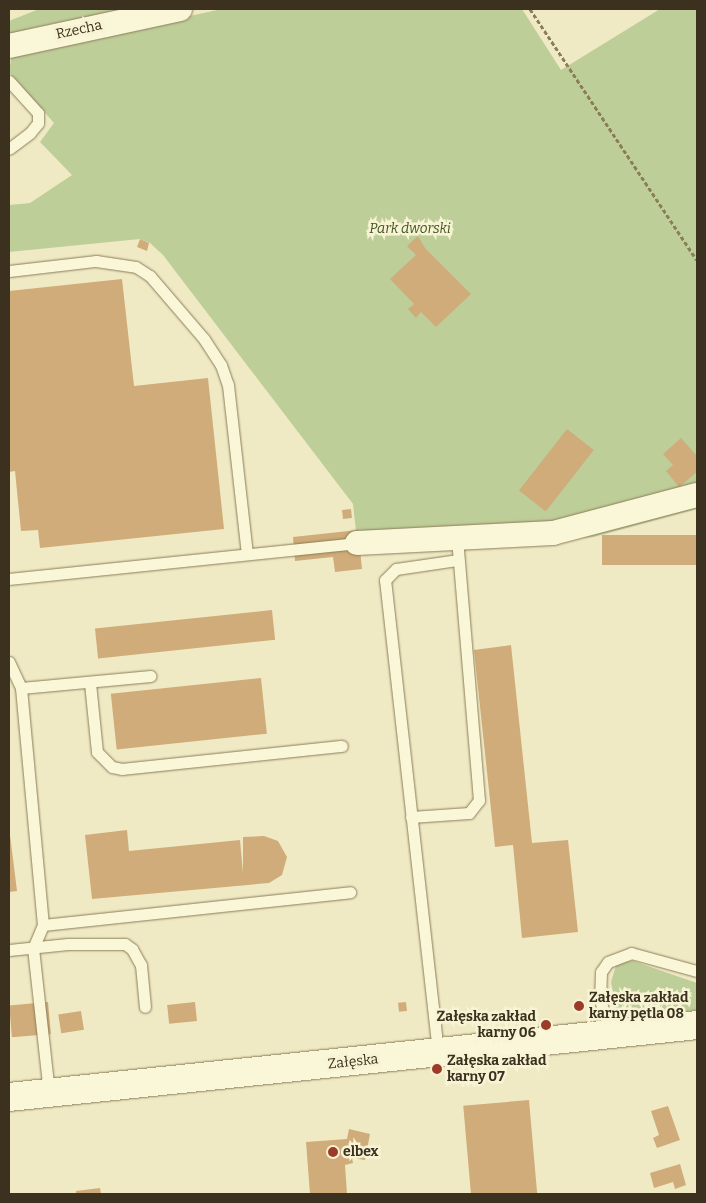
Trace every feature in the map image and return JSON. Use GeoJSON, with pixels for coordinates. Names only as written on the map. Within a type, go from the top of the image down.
{"type":"FeatureCollection","features":[{"type":"Feature","properties":{"kind":"street","name":"Rzecha"},"geometry":{"type":"LineString","coordinates":[[9,46],[180,9]]}},
{"type":"Feature","properties":{"kind":"street"},"geometry":{"type":"LineString","coordinates":[[357,543],[458,549],[553,533],[697,495]]}},
{"type":"Feature","properties":{"kind":"street","name":"Załęska"},"geometry":{"type":"LineString","coordinates":[[9,1097],[611,1036],[697,1025]]}},
{"type":"Feature","properties":{"kind":"lane"},"geometry":{"type":"LineString","coordinates":[[9,81],[38,113],[38,123],[30,133],[9,148]]}},
{"type":"Feature","properties":{"kind":"lane"},"geometry":{"type":"LineString","coordinates":[[9,271],[96,261],[136,267],[150,276],[204,338],[221,365],[228,384],[247,554]]}},
{"type":"Feature","properties":{"kind":"lane"},"geometry":{"type":"LineString","coordinates":[[9,579],[357,543]]}},
{"type":"Feature","properties":{"kind":"lane"},"geometry":{"type":"LineString","coordinates":[[411,818],[468,813],[480,800],[458,549],[396,569],[385,580],[411,818],[438,1054]]}},
{"type":"Feature","properties":{"kind":"lane"},"geometry":{"type":"LineString","coordinates":[[9,662],[21,688],[43,925],[33,948],[49,1093]]}},
{"type":"Feature","properties":{"kind":"lane"},"geometry":{"type":"LineString","coordinates":[[21,688],[150,676]]}},
{"type":"Feature","properties":{"kind":"lane"},"geometry":{"type":"LineString","coordinates":[[90,683],[98,752],[112,767],[122,769],[342,746]]}},
{"type":"Feature","properties":{"kind":"lane"},"geometry":{"type":"LineString","coordinates":[[43,925],[350,892]]}},
{"type":"Feature","properties":{"kind":"lane"},"geometry":{"type":"LineString","coordinates":[[9,950],[125,944],[132,948],[141,965],[145,1007]]}},
{"type":"Feature","properties":{"kind":"lane"},"geometry":{"type":"LineString","coordinates":[[611,1036],[600,1001],[601,972],[608,962],[631,953],[697,972]]}},
{"type":"Feature","properties":{"kind":"path"},"geometry":{"type":"LineString","coordinates":[[530,9],[697,260]]}},
{"type":"Feature","properties":{"kind":"green space"},"geometry":{"type":"Polygon","coordinates":[[[39,9],[130,9],[9,37],[9,21],[39,9]]]}},
{"type":"Feature","properties":{"kind":"green space","name":"Park dworski"},"geometry":{"type":"Polygon","coordinates":[[[222,9],[522,9],[561,70],[660,9],[697,9],[697,509],[593,537],[500,545],[358,549],[353,504],[163,255],[150,243],[140,239],[9,252],[9,205],[30,203],[72,175],[40,142],[54,123],[9,72],[11,59],[18,53],[222,9]]]}},
{"type":"Feature","properties":{"kind":"green space"},"geometry":{"type":"Polygon","coordinates":[[[633,961],[697,983],[697,1010],[623,1021],[618,1016],[611,982],[617,962],[633,961]]]}},
{"type":"Feature","properties":{"kind":"building"},"geometry":{"type":"Polygon","coordinates":[[[418,236],[425,248],[471,294],[436,327],[421,312],[416,318],[408,309],[414,304],[390,279],[416,255],[407,246],[418,236]]]}},
{"type":"Feature","properties":{"kind":"building"},"geometry":{"type":"Polygon","coordinates":[[[140,239],[149,243],[147,251],[137,247],[140,239]]]}},
{"type":"Feature","properties":{"kind":"building"},"geometry":{"type":"Polygon","coordinates":[[[122,279],[134,386],[208,378],[224,529],[40,548],[38,530],[21,531],[15,471],[9,472],[9,291],[122,279]]]}},
{"type":"Feature","properties":{"kind":"building"},"geometry":{"type":"Polygon","coordinates":[[[567,429],[594,450],[546,511],[519,490],[567,429]]]}},
{"type":"Feature","properties":{"kind":"building"},"geometry":{"type":"Polygon","coordinates":[[[681,438],[697,456],[697,472],[679,487],[666,471],[673,465],[663,454],[681,438]]]}},
{"type":"Feature","properties":{"kind":"building"},"geometry":{"type":"Polygon","coordinates":[[[351,509],[352,518],[343,519],[342,510],[351,509]]]}},
{"type":"Feature","properties":{"kind":"building"},"geometry":{"type":"Polygon","coordinates":[[[358,530],[362,569],[335,572],[333,557],[295,561],[293,537],[358,530]]]}},
{"type":"Feature","properties":{"kind":"building"},"geometry":{"type":"Polygon","coordinates":[[[602,535],[697,535],[697,565],[602,565],[602,535]]]}},
{"type":"Feature","properties":{"kind":"building"},"geometry":{"type":"Polygon","coordinates":[[[272,610],[275,640],[98,658],[95,629],[272,610]]]}},
{"type":"Feature","properties":{"kind":"building"},"geometry":{"type":"Polygon","coordinates":[[[511,645],[532,843],[568,840],[578,932],[522,938],[513,845],[495,847],[474,650],[511,645]]]}},
{"type":"Feature","properties":{"kind":"building"},"geometry":{"type":"Polygon","coordinates":[[[261,678],[267,734],[117,749],[111,694],[261,678]]]}},
{"type":"Feature","properties":{"kind":"building"},"geometry":{"type":"Polygon","coordinates":[[[9,827],[17,891],[9,892],[9,827]]]}},
{"type":"Feature","properties":{"kind":"building"},"geometry":{"type":"Polygon","coordinates":[[[127,830],[129,851],[240,840],[243,873],[243,837],[264,836],[278,841],[287,857],[282,875],[269,883],[92,899],[85,835],[127,830]]]}},
{"type":"Feature","properties":{"kind":"building"},"geometry":{"type":"Polygon","coordinates":[[[48,1002],[51,1034],[12,1037],[9,1005],[48,1002]]]}},
{"type":"Feature","properties":{"kind":"building"},"geometry":{"type":"Polygon","coordinates":[[[195,1002],[197,1021],[169,1024],[167,1005],[195,1002]]]}},
{"type":"Feature","properties":{"kind":"building"},"geometry":{"type":"Polygon","coordinates":[[[406,1002],[407,1011],[399,1012],[398,1003],[406,1002]]]}},
{"type":"Feature","properties":{"kind":"building"},"geometry":{"type":"Polygon","coordinates":[[[81,1011],[84,1030],[61,1033],[58,1015],[81,1011]]]}},
{"type":"Feature","properties":{"kind":"building"},"geometry":{"type":"Polygon","coordinates":[[[529,1100],[537,1194],[471,1194],[463,1106],[529,1100]]]}},
{"type":"Feature","properties":{"kind":"building"},"geometry":{"type":"Polygon","coordinates":[[[668,1106],[680,1140],[657,1148],[653,1138],[659,1135],[651,1111],[668,1106]]]}},
{"type":"Feature","properties":{"kind":"building"},"geometry":{"type":"Polygon","coordinates":[[[349,1129],[370,1134],[365,1160],[352,1158],[353,1163],[345,1165],[347,1194],[310,1194],[306,1142],[347,1139],[349,1129]]]}},
{"type":"Feature","properties":{"kind":"building"},"geometry":{"type":"Polygon","coordinates":[[[680,1164],[686,1185],[675,1189],[673,1182],[654,1188],[650,1173],[680,1164]]]}},
{"type":"Feature","properties":{"kind":"building"},"geometry":{"type":"Polygon","coordinates":[[[100,1188],[101,1194],[76,1194],[76,1191],[100,1188]]]}},
{"type":"Feature","properties":{"kind":"place","name":"Załęska zakład karny pętla 08"},"geometry":{"type":"Point","coordinates":[579,1006]}},
{"type":"Feature","properties":{"kind":"place","name":"Załęska zakład karny 06"},"geometry":{"type":"Point","coordinates":[546,1025]}},
{"type":"Feature","properties":{"kind":"place","name":"Załęska zakład karny 07"},"geometry":{"type":"Point","coordinates":[437,1069]}},
{"type":"Feature","properties":{"kind":"place","name":"elbex"},"geometry":{"type":"Point","coordinates":[333,1152]}}]}
